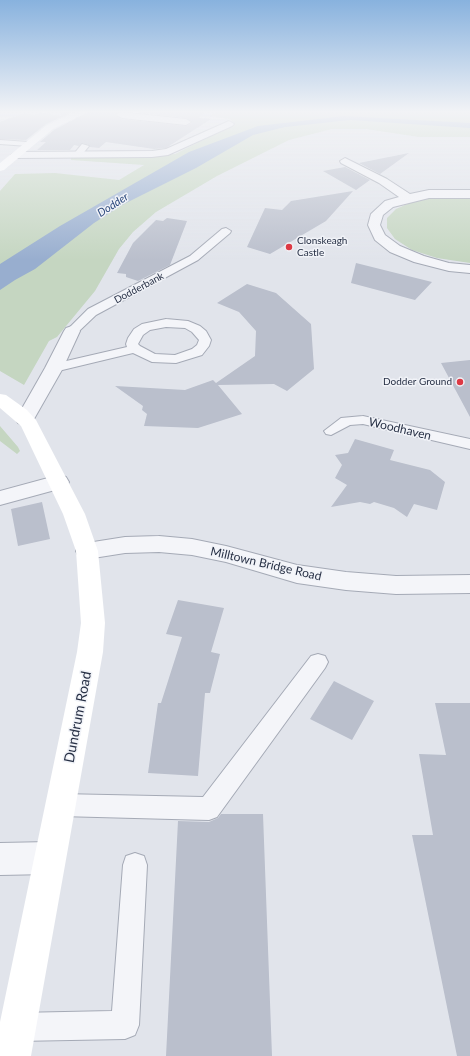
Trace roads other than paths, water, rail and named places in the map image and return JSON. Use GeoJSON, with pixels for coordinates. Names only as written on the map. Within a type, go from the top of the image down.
{"type":"FeatureCollection","features":[{"type":"Feature","properties":{"kind":"main road"},"geometry":{"type":"LineString","coordinates":[[0,168],[8,161]]}},
{"type":"Feature","properties":{"kind":"main road","name":"Dundrum Road"},"geometry":{"type":"LineString","coordinates":[[0,399],[25,418],[74,514],[87,551],[92,604],[92,637],[12,1056]]}},
{"type":"Feature","properties":{"kind":"street"},"geometry":{"type":"LineString","coordinates":[[345,162],[383,181],[408,198]]}},
{"type":"Feature","properties":{"kind":"street"},"geometry":{"type":"LineString","coordinates":[[470,194],[429,194],[408,198],[389,204],[377,214],[374,225],[380,237],[395,249],[419,259],[449,267],[470,269]]}},
{"type":"Feature","properties":{"kind":"street","name":"Dodderbank"},"geometry":{"type":"LineString","coordinates":[[25,418],[72,331]]}},
{"type":"Feature","properties":{"kind":"street"},"geometry":{"type":"LineString","coordinates":[[0,498],[59,482]]}},
{"type":"Feature","properties":{"kind":"street","name":"Milltown Bridge Road"},"geometry":{"type":"LineString","coordinates":[[87,551],[125,545],[192,547],[226,554],[297,574],[346,581],[396,585],[470,584]]}},
{"type":"Feature","properties":{"kind":"street"},"geometry":{"type":"LineString","coordinates":[[0,859],[49,858]]}},
{"type":"Feature","properties":{"kind":"lane","name":"Dodderbank"},"geometry":{"type":"LineString","coordinates":[[72,331],[92,312],[194,258],[226,231]]}},
{"type":"Feature","properties":{"kind":"lane"},"geometry":{"type":"LineString","coordinates":[[57,360],[135,349],[152,358],[176,359],[197,352],[203,346],[204,340],[202,334],[188,325],[178,323],[161,324],[138,332],[132,344],[135,349]]}},
{"type":"Feature","properties":{"kind":"lane","name":"Woodhaven"},"geometry":{"type":"LineString","coordinates":[[331,431],[346,421],[363,420],[470,444]]}},
{"type":"Feature","properties":{"kind":"lane"},"geometry":{"type":"LineString","coordinates":[[60,805],[209,809],[318,662]]}},
{"type":"Feature","properties":{"kind":"lane"},"geometry":{"type":"LineString","coordinates":[[17,1027],[125,1025],[135,865]]}},
{"type":"Feature","properties":{"kind":"water","name":"Dodder"},"geometry":{"type":"Polygon","coordinates":[[[173,161],[208,161],[122,205],[94,223],[35,269],[0,290],[0,264],[60,226],[173,161]]]}},
{"type":"Feature","properties":{"kind":"place","name":"Clonskeagh Castle"},"geometry":{"type":"Point","coordinates":[289,247]}},
{"type":"Feature","properties":{"kind":"place","name":"Dodder Ground"},"geometry":{"type":"Point","coordinates":[460,382]}}]}
